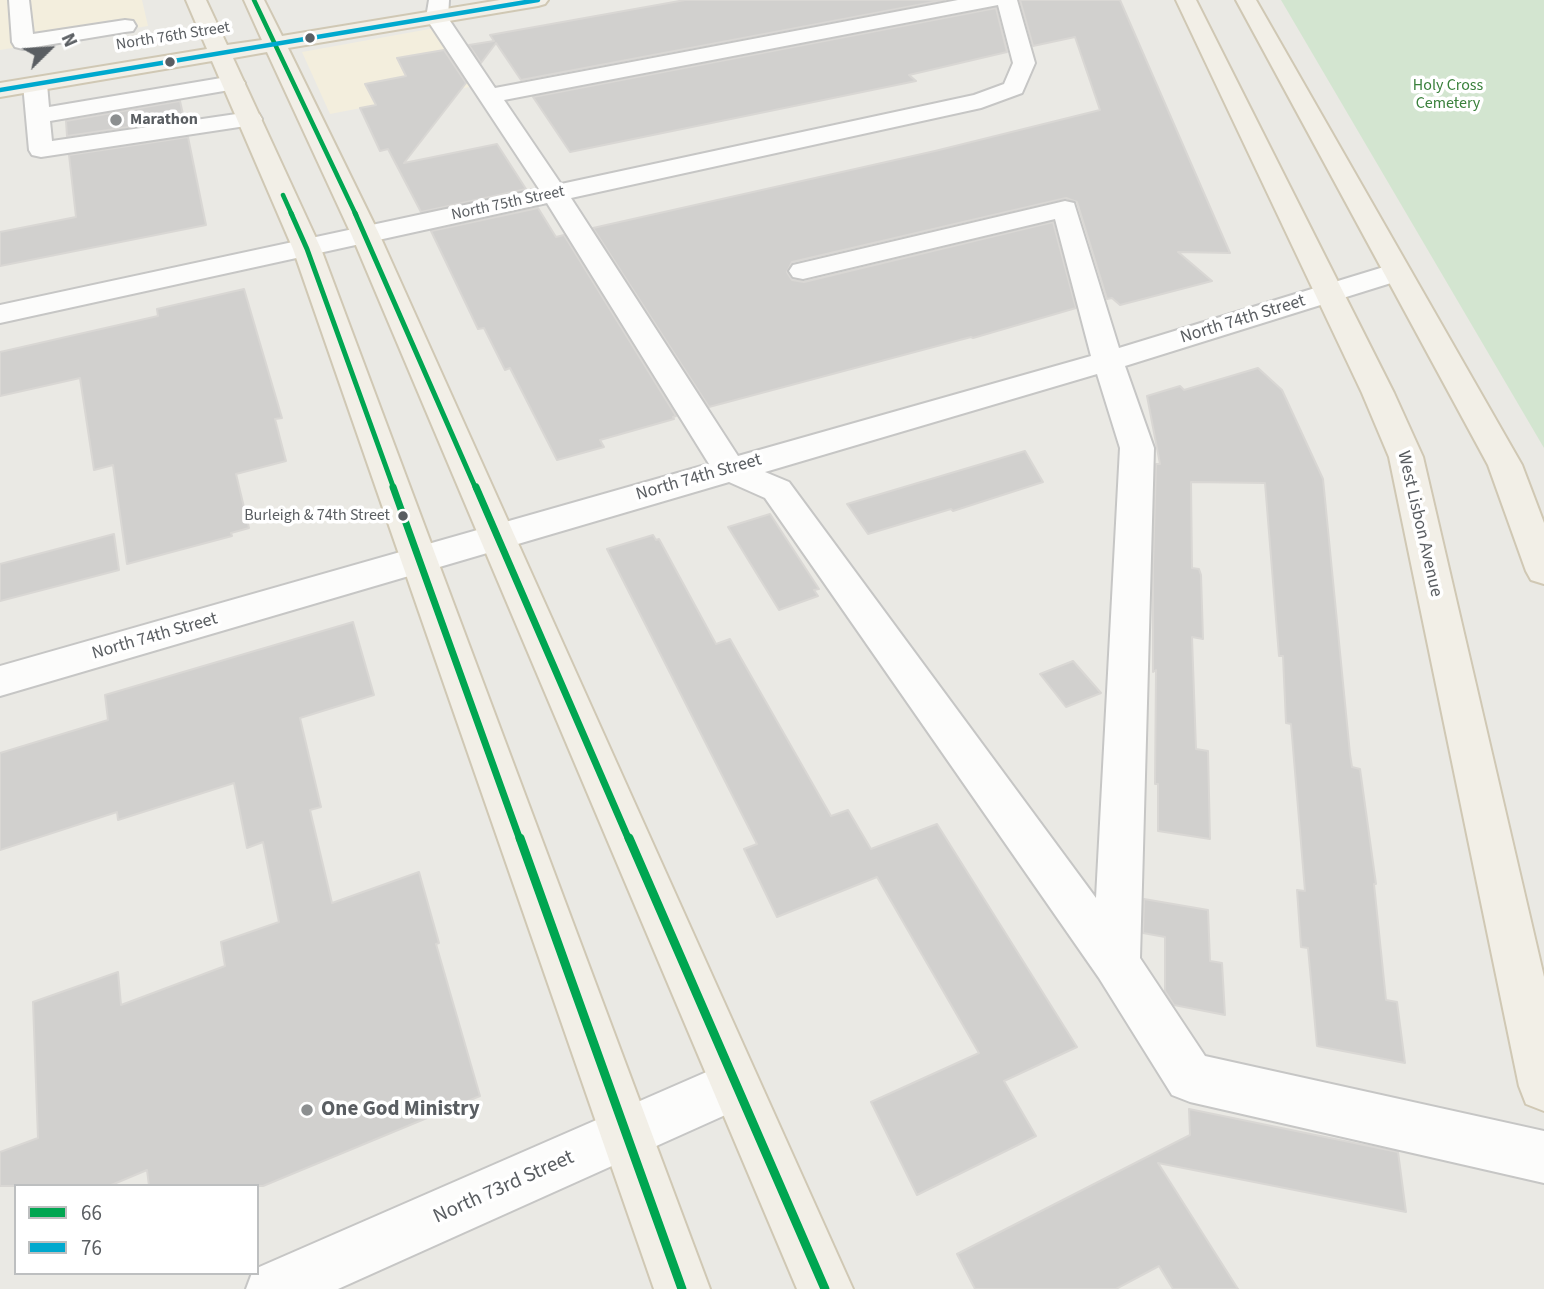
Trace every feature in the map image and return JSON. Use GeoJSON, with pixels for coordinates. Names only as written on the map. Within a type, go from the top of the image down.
{"type":"FeatureCollection","features":[{"type":"Feature","properties":{"kind":"main road"},"geometry":{"type":"LineString","coordinates":[[196,0],[212,51],[250,119],[307,248],[682,1289]]}},
{"type":"Feature","properties":{"kind":"main road"},"geometry":{"type":"LineString","coordinates":[[254,0],[275,20],[274,44],[366,236],[825,1289]]}},
{"type":"Feature","properties":{"kind":"main road","name":"North 76th Street"},"geometry":{"type":"LineString","coordinates":[[15,88],[124,70],[212,51],[274,44],[438,9],[538,0]]}},
{"type":"Feature","properties":{"kind":"main road","name":"West Lisbon Avenue"},"geometry":{"type":"LineString","coordinates":[[1186,0],[1330,293],[1406,457],[1544,1086]]}},
{"type":"Feature","properties":{"kind":"main road"},"geometry":{"type":"LineString","coordinates":[[1246,0],[1505,465],[1544,571]]}},
{"type":"Feature","properties":{"kind":"main road","name":"North 76th Street"},"geometry":{"type":"LineString","coordinates":[[212,51],[275,20]]}},
{"type":"Feature","properties":{"kind":"main road","name":"North 76th Street"},"geometry":{"type":"LineString","coordinates":[[10,63],[142,42]]}},
{"type":"Feature","properties":{"kind":"main road"},"geometry":{"type":"LineString","coordinates":[[250,119],[305,110]]}},
{"type":"Feature","properties":{"kind":"street"},"geometry":{"type":"LineString","coordinates":[[489,96],[991,0]]}},
{"type":"Feature","properties":{"kind":"street","name":"North 75th Street"},"geometry":{"type":"LineString","coordinates":[[0,314],[981,101],[1014,88],[1024,64],[1007,0]]}},
{"type":"Feature","properties":{"kind":"street"},"geometry":{"type":"LineString","coordinates":[[11,1],[23,42],[125,26]]}},
{"type":"Feature","properties":{"kind":"street"},"geometry":{"type":"LineString","coordinates":[[11,1],[10,63],[15,88],[38,116],[41,150],[250,119]]}},
{"type":"Feature","properties":{"kind":"street"},"geometry":{"type":"LineString","coordinates":[[438,9],[489,96],[555,194],[729,469],[776,490],[1116,962],[1190,1077],[1544,1157]]}},
{"type":"Feature","properties":{"kind":"street"},"geometry":{"type":"LineString","coordinates":[[38,116],[131,100],[212,51]]}},
{"type":"Feature","properties":{"kind":"street"},"geometry":{"type":"LineString","coordinates":[[124,70],[137,134]]}},
{"type":"Feature","properties":{"kind":"street"},"geometry":{"type":"LineString","coordinates":[[803,271],[1065,209],[1108,361],[1137,448],[1116,962]]}},
{"type":"Feature","properties":{"kind":"street","name":"North 74th Street"},"geometry":{"type":"LineString","coordinates":[[0,681],[1108,361],[1397,272]]}},
{"type":"Feature","properties":{"kind":"street","name":"North 73rd Street"},"geometry":{"type":"LineString","coordinates":[[274,1289],[734,1084]]}},
{"type":"Feature","properties":{"kind":"shaded area"},"geometry":{"type":"Polygon","coordinates":[[[0,0],[142,0],[148,26],[0,50],[0,0]]]}},
{"type":"Feature","properties":{"kind":"shaded area"},"geometry":{"type":"Polygon","coordinates":[[[446,26],[485,84],[330,114],[302,52],[446,26]]]}},
{"type":"Feature","properties":{"kind":"green space","name":"Holy Cross Cemetery"},"geometry":{"type":"Polygon","coordinates":[[[1281,0],[1544,0],[1544,448],[1281,0]]]}},
{"type":"Feature","properties":{"kind":"building"},"geometry":{"type":"Polygon","coordinates":[[[685,0],[944,0],[521,80],[496,43],[481,63],[469,45],[494,41],[490,35],[685,0]]]}},
{"type":"Feature","properties":{"kind":"building"},"geometry":{"type":"Polygon","coordinates":[[[1020,0],[1120,0],[1230,253],[1178,252],[1212,281],[1120,305],[1112,298],[1107,299],[1077,202],[1066,198],[792,262],[787,272],[792,280],[804,282],[1053,222],[1076,308],[973,338],[709,407],[593,228],[935,151],[1100,110],[1075,37],[1033,46],[1020,0]]]}},
{"type":"Feature","properties":{"kind":"building"},"geometry":{"type":"Polygon","coordinates":[[[996,8],[1007,52],[909,75],[916,81],[570,152],[533,97],[996,8]]]}},
{"type":"Feature","properties":{"kind":"building"},"geometry":{"type":"Polygon","coordinates":[[[444,50],[466,83],[404,163],[497,144],[526,189],[421,212],[388,149],[380,151],[360,108],[376,105],[365,84],[406,76],[397,58],[444,50]]]}},
{"type":"Feature","properties":{"kind":"building","name":"Marathon"},"geometry":{"type":"Polygon","coordinates":[[[180,101],[184,119],[67,136],[66,121],[180,101]]]}},
{"type":"Feature","properties":{"kind":"building"},"geometry":{"type":"Polygon","coordinates":[[[188,137],[206,225],[0,266],[0,232],[76,217],[69,155],[188,137]]]}},
{"type":"Feature","properties":{"kind":"building"},"geometry":{"type":"Polygon","coordinates":[[[538,208],[556,237],[564,235],[676,416],[674,419],[600,440],[604,447],[557,460],[510,368],[505,370],[484,328],[478,329],[431,231],[538,208]]]}},
{"type":"Feature","properties":{"kind":"building"},"geometry":{"type":"Polygon","coordinates":[[[244,289],[282,418],[275,419],[286,461],[236,474],[249,528],[231,533],[232,536],[127,564],[113,465],[94,470],[80,378],[0,396],[0,352],[158,316],[157,309],[244,289]]]}},
{"type":"Feature","properties":{"kind":"building"},"geometry":{"type":"Polygon","coordinates":[[[1258,368],[1282,390],[1323,479],[1350,754],[1352,767],[1360,769],[1376,884],[1386,1000],[1397,1002],[1405,1063],[1317,1046],[1308,948],[1301,947],[1297,890],[1305,891],[1291,724],[1286,723],[1283,656],[1279,656],[1265,483],[1191,482],[1192,568],[1199,569],[1201,575],[1203,639],[1192,637],[1196,749],[1208,751],[1210,839],[1158,831],[1158,784],[1155,784],[1153,565],[1156,464],[1160,464],[1147,396],[1180,386],[1184,390],[1258,368]]]}},
{"type":"Feature","properties":{"kind":"building"},"geometry":{"type":"Polygon","coordinates":[[[1025,451],[1043,482],[953,511],[951,509],[868,534],[847,504],[1025,451]]]}},
{"type":"Feature","properties":{"kind":"building"},"geometry":{"type":"Polygon","coordinates":[[[770,514],[819,589],[814,590],[818,596],[779,610],[728,527],[770,514]]]}},
{"type":"Feature","properties":{"kind":"building"},"geometry":{"type":"Polygon","coordinates":[[[114,534],[119,570],[0,601],[0,564],[114,534]]]}},
{"type":"Feature","properties":{"kind":"building"},"geometry":{"type":"Polygon","coordinates":[[[653,535],[656,540],[659,539],[716,644],[730,639],[831,816],[848,810],[871,849],[937,824],[1077,1047],[1004,1081],[1036,1136],[917,1195],[871,1102],[979,1053],[877,877],[777,917],[744,849],[757,844],[607,549],[653,535]]]}},
{"type":"Feature","properties":{"kind":"building"},"geometry":{"type":"Polygon","coordinates":[[[353,622],[374,695],[300,718],[321,807],[310,810],[332,903],[419,872],[439,943],[436,944],[480,1096],[263,1186],[149,1184],[147,1170],[114,1184],[0,1186],[0,1152],[38,1138],[33,1002],[118,972],[121,1005],[225,966],[221,942],[279,922],[263,842],[247,848],[234,783],[118,820],[117,812],[0,850],[0,753],[108,720],[105,695],[353,622]]]}},
{"type":"Feature","properties":{"kind":"building"},"geometry":{"type":"Polygon","coordinates":[[[1073,661],[1101,693],[1066,707],[1040,674],[1073,661]]]}},
{"type":"Feature","properties":{"kind":"building"},"geometry":{"type":"Polygon","coordinates":[[[1144,899],[1208,910],[1210,961],[1222,963],[1225,1015],[1174,1005],[1165,991],[1165,937],[1143,933],[1144,899]]]}},
{"type":"Feature","properties":{"kind":"building"},"geometry":{"type":"Polygon","coordinates":[[[1189,1109],[1398,1152],[1406,1212],[1158,1163],[1238,1289],[1173,1289],[1159,1266],[1116,1289],[975,1289],[957,1254],[1190,1135],[1189,1109]]]}},
{"type":"Feature","properties":{"kind":"transit line","name":"66"},"geometry":{"type":"LineString","coordinates":[[254,0],[366,236],[825,1289]]}},
{"type":"Feature","properties":{"kind":"transit line","name":"76"},"geometry":{"type":"LineString","coordinates":[[0,90],[538,0]]}},
{"type":"Feature","properties":{"kind":"transit line","name":"66"},"geometry":{"type":"LineString","coordinates":[[283,195],[307,249],[682,1289]]}},
{"type":"Feature","properties":{"kind":"place","name":"Marathon"},"geometry":{"type":"Point","coordinates":[116,120]}},
{"type":"Feature","properties":{"kind":"place","name":"Burleigh & 74th Street"},"geometry":{"type":"Point","coordinates":[403,516]}},
{"type":"Feature","properties":{"kind":"place","name":"One God Ministry"},"geometry":{"type":"Point","coordinates":[307,1110]}}]}
